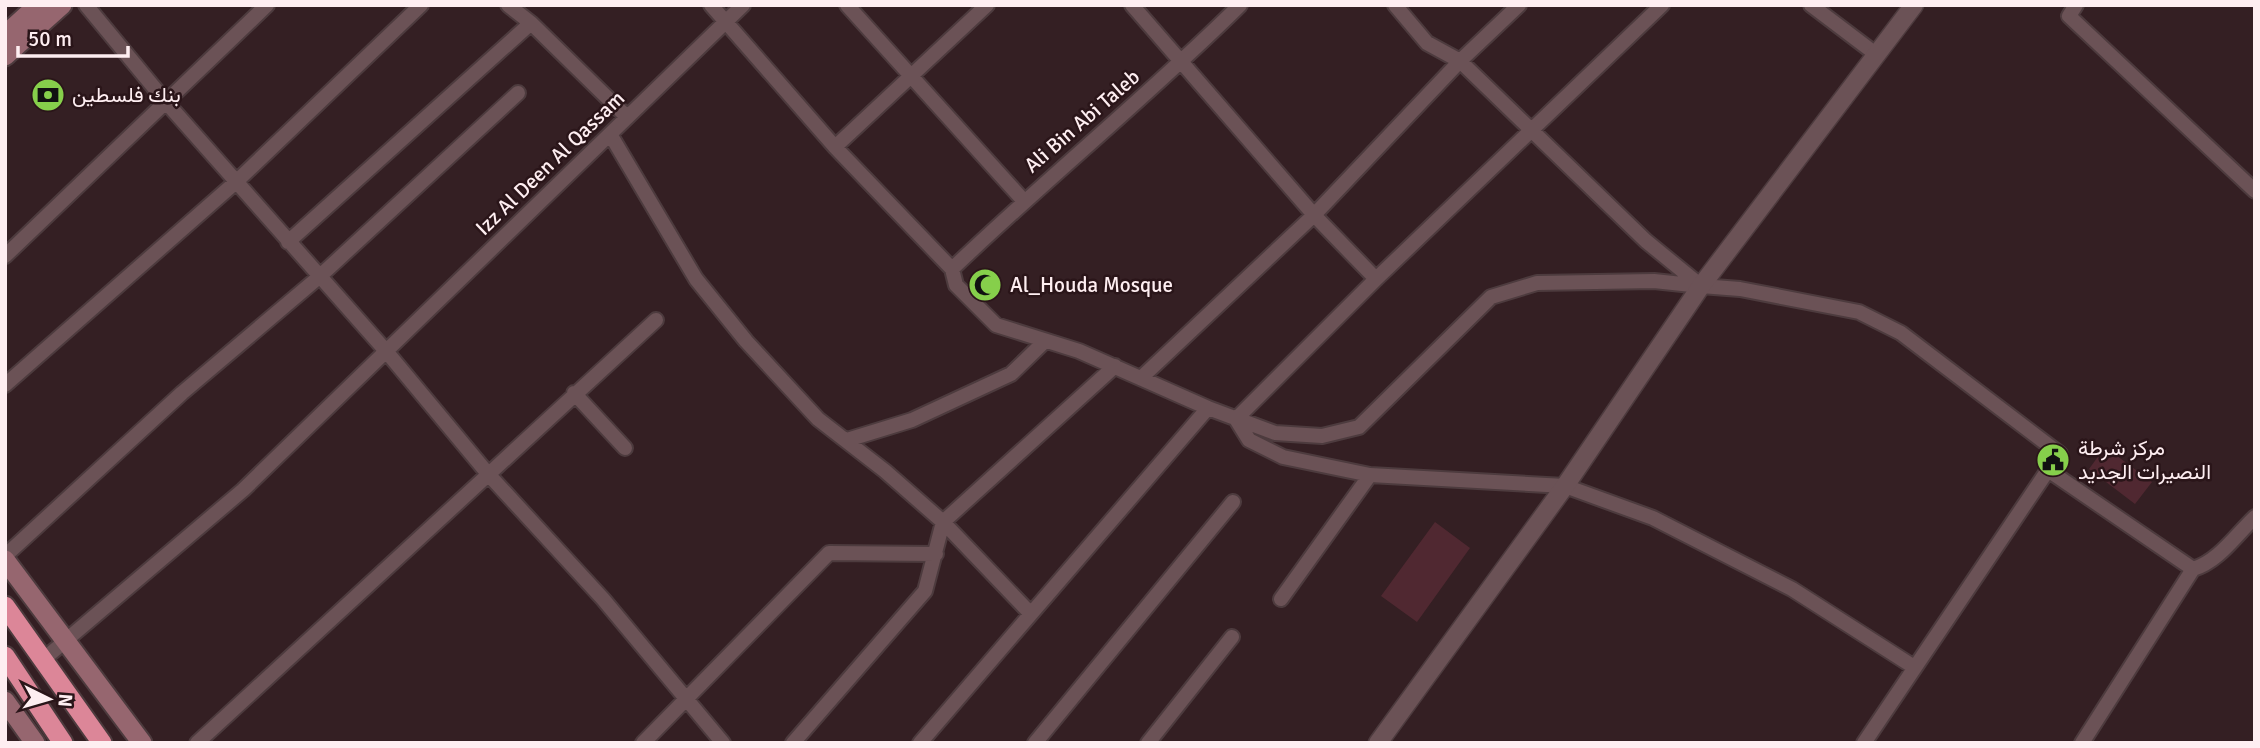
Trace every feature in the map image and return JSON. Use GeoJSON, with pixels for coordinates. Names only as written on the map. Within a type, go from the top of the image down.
{"type":"FeatureCollection","features":[{"type":"Feature","properties":{"kind":"highway"},"geometry":{"type":"LineString","coordinates":[[5,606],[102,743]]}},
{"type":"Feature","properties":{"kind":"highway"},"geometry":{"type":"LineString","coordinates":[[5,656],[63,743]]}},
{"type":"Feature","properties":{"kind":"main road"},"geometry":{"type":"LineString","coordinates":[[5,35],[38,5]]}},
{"type":"Feature","properties":{"kind":"main road"},"geometry":{"type":"LineString","coordinates":[[5,56],[62,5]]}},
{"type":"Feature","properties":{"kind":"main road"},"geometry":{"type":"LineString","coordinates":[[5,558],[142,743]]}},
{"type":"Feature","properties":{"kind":"main road"},"geometry":{"type":"LineString","coordinates":[[5,701],[35,743]]}},
{"type":"Feature","properties":{"kind":"street"},"geometry":{"type":"LineString","coordinates":[[86,5],[166,102],[386,351],[489,475],[603,599],[723,743]]}},
{"type":"Feature","properties":{"kind":"street"},"geometry":{"type":"LineString","coordinates":[[5,256],[267,5]]}},
{"type":"Feature","properties":{"kind":"street"},"geometry":{"type":"LineString","coordinates":[[5,384],[237,181],[421,5]]}},
{"type":"Feature","properties":{"kind":"street"},"geometry":{"type":"LineString","coordinates":[[508,5],[531,23],[627,117]]}},
{"type":"Feature","properties":{"kind":"street"},"geometry":{"type":"LineString","coordinates":[[711,5],[835,147],[952,269],[956,285],[996,326],[1079,351],[1208,408],[1275,433],[1322,436],[1359,428],[1491,297],[1537,283],[1654,281],[1740,289],[1859,312],[1901,333],[2060,454],[1864,743]]}},
{"type":"Feature","properties":{"kind":"street","name":"Izz Al Deen Al Qassam"},"geometry":{"type":"LineString","coordinates":[[44,659],[243,490],[743,5]]}},
{"type":"Feature","properties":{"kind":"street"},"geometry":{"type":"LineString","coordinates":[[847,5],[909,77],[1023,200]]}},
{"type":"Feature","properties":{"kind":"street"},"geometry":{"type":"LineString","coordinates":[[835,147],[987,5]]}},
{"type":"Feature","properties":{"kind":"street"},"geometry":{"type":"LineString","coordinates":[[1132,5],[1314,215],[1376,279]]}},
{"type":"Feature","properties":{"kind":"street","name":"Ali Bin Abi Taleb"},"geometry":{"type":"LineString","coordinates":[[952,269],[1023,200],[1182,62],[1240,5]]}},
{"type":"Feature","properties":{"kind":"street"},"geometry":{"type":"LineString","coordinates":[[1395,5],[1427,43],[1460,61],[1646,240],[1701,285]]}},
{"type":"Feature","properties":{"kind":"street"},"geometry":{"type":"LineString","coordinates":[[1141,378],[1314,215],[1460,61],[1519,5]]}},
{"type":"Feature","properties":{"kind":"street"},"geometry":{"type":"LineString","coordinates":[[1236,419],[1376,279],[1662,5]]}},
{"type":"Feature","properties":{"kind":"street"},"geometry":{"type":"LineString","coordinates":[[1811,5],[1877,55]]}},
{"type":"Feature","properties":{"kind":"street"},"geometry":{"type":"LineString","coordinates":[[1378,743],[1565,486],[1701,285],[1914,5]]}},
{"type":"Feature","properties":{"kind":"street"},"geometry":{"type":"LineString","coordinates":[[2076,5],[2068,16],[2255,191]]}},
{"type":"Feature","properties":{"kind":"street"},"geometry":{"type":"LineString","coordinates":[[288,242],[531,23]]}},
{"type":"Feature","properties":{"kind":"street"},"geometry":{"type":"LineString","coordinates":[[5,558],[182,393],[319,277],[518,93]]}},
{"type":"Feature","properties":{"kind":"street"},"geometry":{"type":"LineString","coordinates":[[610,134],[696,279],[777,376],[818,419],[847,440],[943,522],[1030,613]]}},
{"type":"Feature","properties":{"kind":"street"},"geometry":{"type":"LineString","coordinates":[[197,743],[656,320]]}},
{"type":"Feature","properties":{"kind":"street"},"geometry":{"type":"LineString","coordinates":[[847,440],[912,420],[1011,374],[1044,342]]}},
{"type":"Feature","properties":{"kind":"street"},"geometry":{"type":"LineString","coordinates":[[793,743],[925,591],[943,522],[1115,366]]}},
{"type":"Feature","properties":{"kind":"street"},"geometry":{"type":"LineString","coordinates":[[574,393],[625,449]]}},
{"type":"Feature","properties":{"kind":"street"},"geometry":{"type":"LineString","coordinates":[[920,743],[1208,408]]}},
{"type":"Feature","properties":{"kind":"street"},"geometry":{"type":"LineString","coordinates":[[1236,419],[1249,440],[1283,457],[1370,475],[1565,486],[1653,518],[1792,589],[1914,667]]}},
{"type":"Feature","properties":{"kind":"street"},"geometry":{"type":"LineString","coordinates":[[2049,470],[2193,569]]}},
{"type":"Feature","properties":{"kind":"street"},"geometry":{"type":"LineString","coordinates":[[1281,599],[1370,475]]}},
{"type":"Feature","properties":{"kind":"street"},"geometry":{"type":"LineString","coordinates":[[1035,743],[1233,502]]}},
{"type":"Feature","properties":{"kind":"street"},"geometry":{"type":"LineString","coordinates":[[2082,743],[2193,569],[2204,566],[2218,555],[2255,517]]}},
{"type":"Feature","properties":{"kind":"street"},"geometry":{"type":"LineString","coordinates":[[643,743],[829,553],[936,554]]}},
{"type":"Feature","properties":{"kind":"street"},"geometry":{"type":"LineString","coordinates":[[1148,743],[1232,637]]}},
{"type":"Feature","properties":{"kind":"shaded area"},"geometry":{"type":"Polygon","coordinates":[[[2105,447],[2152,482],[2135,504],[2089,469],[2105,447]]]}},
{"type":"Feature","properties":{"kind":"shaded area"},"geometry":{"type":"Polygon","coordinates":[[[1435,522],[1470,548],[1417,622],[1381,596],[1435,522]]]}},
{"type":"Feature","properties":{"kind":"place","name":"بنك فلسطين"},"geometry":{"type":"Point","coordinates":[48,95]}},
{"type":"Feature","properties":{"kind":"place","name":"Al_Houda Mosque"},"geometry":{"type":"Point","coordinates":[985,285]}},
{"type":"Feature","properties":{"kind":"place","name":"مركز شرطة النصيرات الجديد"},"geometry":{"type":"Point","coordinates":[2053,460]}}]}
